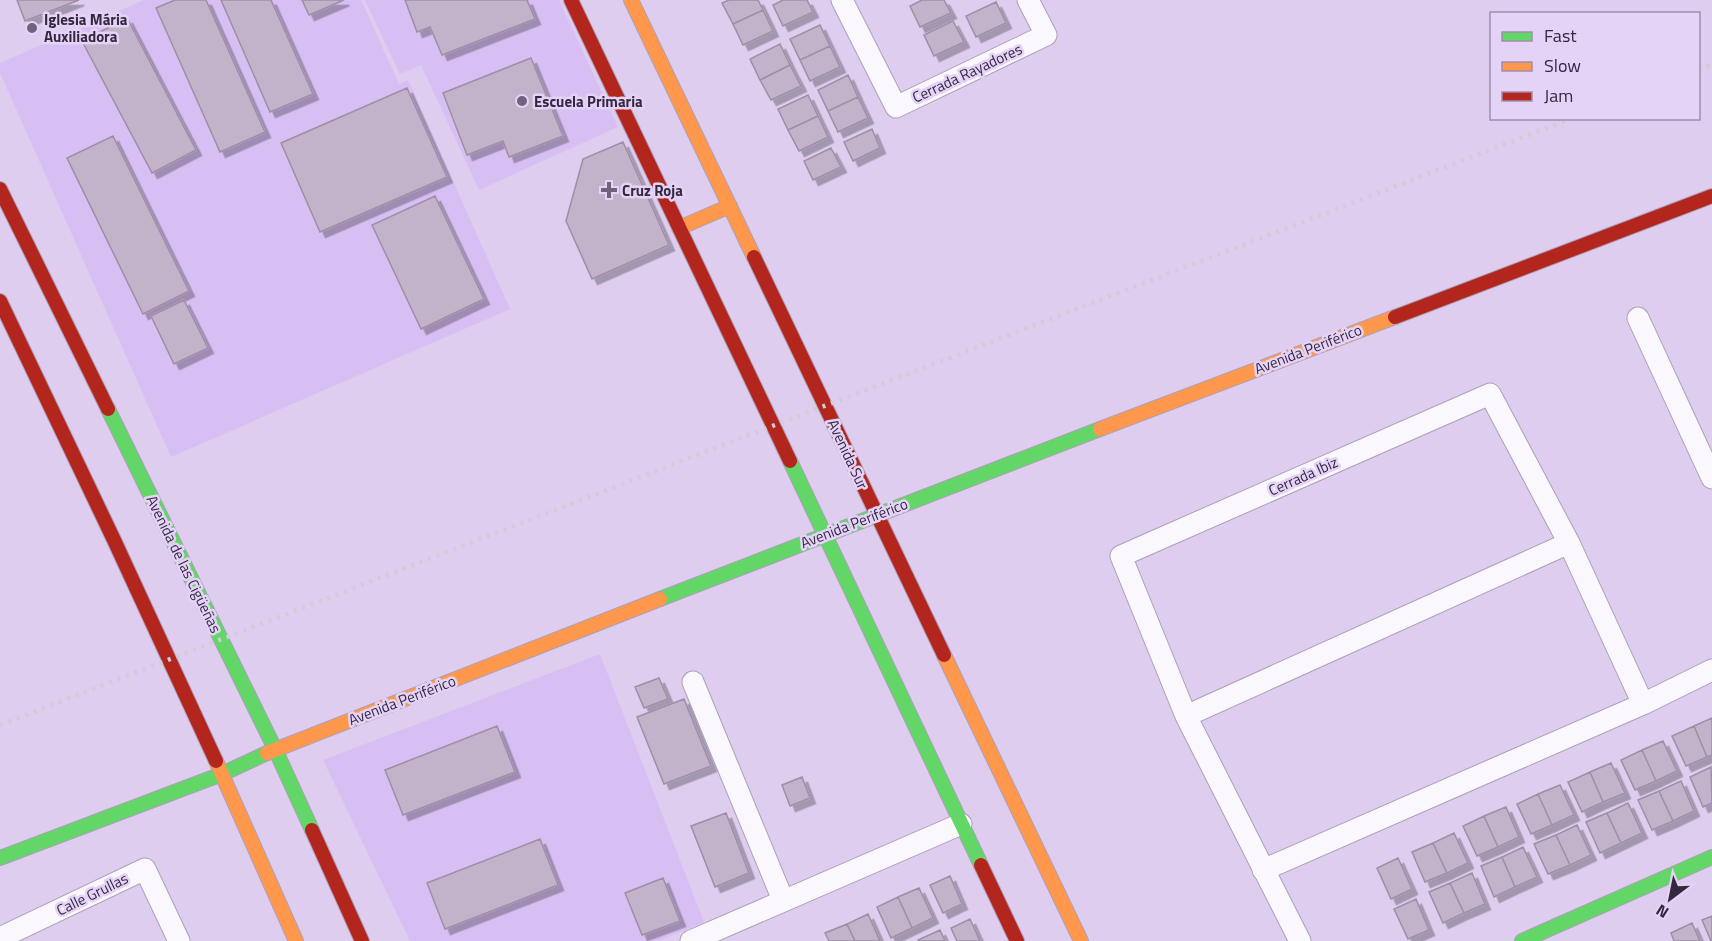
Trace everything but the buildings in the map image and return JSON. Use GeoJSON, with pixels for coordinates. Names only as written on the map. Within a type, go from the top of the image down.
{"type":"FeatureCollection","features":[{"type":"Feature","properties":{"kind":"main road"},"geometry":{"type":"LineString","coordinates":[[571,0],[1017,941]]}},
{"type":"Feature","properties":{"kind":"main road","name":"Avenida Sur"},"geometry":{"type":"LineString","coordinates":[[631,0],[1081,941]]}},
{"type":"Feature","properties":{"kind":"main road","name":"Avenida de las Cigüeñas"},"geometry":{"type":"LineString","coordinates":[[0,189],[275,749],[362,941]]}},
{"type":"Feature","properties":{"kind":"main road","name":"Avenida Periférico"},"geometry":{"type":"LineString","coordinates":[[0,858],[222,774],[275,749],[824,534],[1712,196]]}},
{"type":"Feature","properties":{"kind":"main road"},"geometry":{"type":"LineString","coordinates":[[679,228],[730,206]]}},
{"type":"Feature","properties":{"kind":"main road"},"geometry":{"type":"LineString","coordinates":[[0,301],[79,462],[296,941]]}},
{"type":"Feature","properties":{"kind":"main road"},"geometry":{"type":"LineString","coordinates":[[1522,941],[1712,857]]}},
{"type":"Feature","properties":{"kind":"street","name":"Cerrada Rayadores"},"geometry":{"type":"LineString","coordinates":[[842,0],[896,107],[1046,35],[1028,0]]}},
{"type":"Feature","properties":{"kind":"street"},"geometry":{"type":"LineString","coordinates":[[1638,318],[1712,478]]}},
{"type":"Feature","properties":{"kind":"street","name":"Cerrada Ibiz"},"geometry":{"type":"LineString","coordinates":[[1300,941],[1186,716],[1121,556],[1490,394],[1569,543],[1643,704]]}},
{"type":"Feature","properties":{"kind":"street"},"geometry":{"type":"LineString","coordinates":[[1186,716],[1569,543]]}},
{"type":"Feature","properties":{"kind":"street"},"geometry":{"type":"LineString","coordinates":[[1263,870],[1643,704],[1712,670]]}},
{"type":"Feature","properties":{"kind":"street"},"geometry":{"type":"LineString","coordinates":[[693,682],[783,900]]}},
{"type":"Feature","properties":{"kind":"street"},"geometry":{"type":"LineString","coordinates":[[691,941],[961,824]]}},
{"type":"Feature","properties":{"kind":"street","name":"Calle Grullas"},"geometry":{"type":"LineString","coordinates":[[0,938],[145,868],[179,941]]}},
{"type":"Feature","properties":{"kind":"path"},"geometry":{"type":"LineString","coordinates":[[0,541],[19,552],[23,568],[18,585],[0,593]]}},
{"type":"Feature","properties":{"kind":"shaded area"},"geometry":{"type":"Polygon","coordinates":[[[144,0],[361,0],[399,84],[408,80],[510,309],[171,457],[0,73],[0,63],[144,0]]]}},
{"type":"Feature","properties":{"kind":"shaded area","name":"Escuela Primaria"},"geometry":{"type":"Polygon","coordinates":[[[365,0],[559,0],[618,127],[479,190],[421,65],[400,74],[365,0]]]}},
{"type":"Feature","properties":{"kind":"shaded area"},"geometry":{"type":"Polygon","coordinates":[[[600,654],[704,922],[658,941],[410,941],[323,760],[600,654]]]}},
{"type":"Feature","properties":{"kind":"railway"},"geometry":{"type":"LineString","coordinates":[[1700,69],[1712,65]]}},
{"type":"Feature","properties":{"kind":"railway"},"geometry":{"type":"LineString","coordinates":[[0,725],[1568,120]]}},
{"type":"Feature","properties":{"kind":"traffic: fast"},"geometry":{"type":"LineString","coordinates":[[108,409],[275,749],[312,830]]}},
{"type":"Feature","properties":{"kind":"traffic: fast"},"geometry":{"type":"LineString","coordinates":[[660,599],[1100,429]]}},
{"type":"Feature","properties":{"kind":"traffic: fast"},"geometry":{"type":"LineString","coordinates":[[790,461],[981,865]]}},
{"type":"Feature","properties":{"kind":"traffic: fast"},"geometry":{"type":"LineString","coordinates":[[0,858],[222,774],[267,753]]}},
{"type":"Feature","properties":{"kind":"traffic: fast"},"geometry":{"type":"LineString","coordinates":[[1522,941],[1712,857]]}},
{"type":"Feature","properties":{"kind":"traffic: slow"},"geometry":{"type":"LineString","coordinates":[[631,0],[754,257]]}},
{"type":"Feature","properties":{"kind":"traffic: slow"},"geometry":{"type":"LineString","coordinates":[[679,228],[730,206]]}},
{"type":"Feature","properties":{"kind":"traffic: slow"},"geometry":{"type":"LineString","coordinates":[[1100,429],[1395,317]]}},
{"type":"Feature","properties":{"kind":"traffic: slow"},"geometry":{"type":"LineString","coordinates":[[267,753],[660,599]]}},
{"type":"Feature","properties":{"kind":"traffic: slow"},"geometry":{"type":"LineString","coordinates":[[944,655],[1081,941]]}},
{"type":"Feature","properties":{"kind":"traffic: slow"},"geometry":{"type":"LineString","coordinates":[[216,761],[296,941]]}},
{"type":"Feature","properties":{"kind":"traffic: jam"},"geometry":{"type":"LineString","coordinates":[[571,0],[790,461]]}},
{"type":"Feature","properties":{"kind":"traffic: jam"},"geometry":{"type":"LineString","coordinates":[[0,189],[108,409]]}},
{"type":"Feature","properties":{"kind":"traffic: jam"},"geometry":{"type":"LineString","coordinates":[[1395,317],[1712,196]]}},
{"type":"Feature","properties":{"kind":"traffic: jam"},"geometry":{"type":"LineString","coordinates":[[754,257],[944,655]]}},
{"type":"Feature","properties":{"kind":"traffic: jam"},"geometry":{"type":"LineString","coordinates":[[0,301],[216,761]]}},
{"type":"Feature","properties":{"kind":"traffic: jam"},"geometry":{"type":"LineString","coordinates":[[312,830],[362,941]]}},
{"type":"Feature","properties":{"kind":"traffic: jam"},"geometry":{"type":"LineString","coordinates":[[981,865],[1017,941]]}},
{"type":"Feature","properties":{"kind":"place","name":"Iglesia Mária Auxiliadora"},"geometry":{"type":"Point","coordinates":[32,28]}},
{"type":"Feature","properties":{"kind":"place","name":"Escuela Primaria"},"geometry":{"type":"Point","coordinates":[522,101]}},
{"type":"Feature","properties":{"kind":"place","name":"Cruz Roja"},"geometry":{"type":"Point","coordinates":[609,190]}}]}
